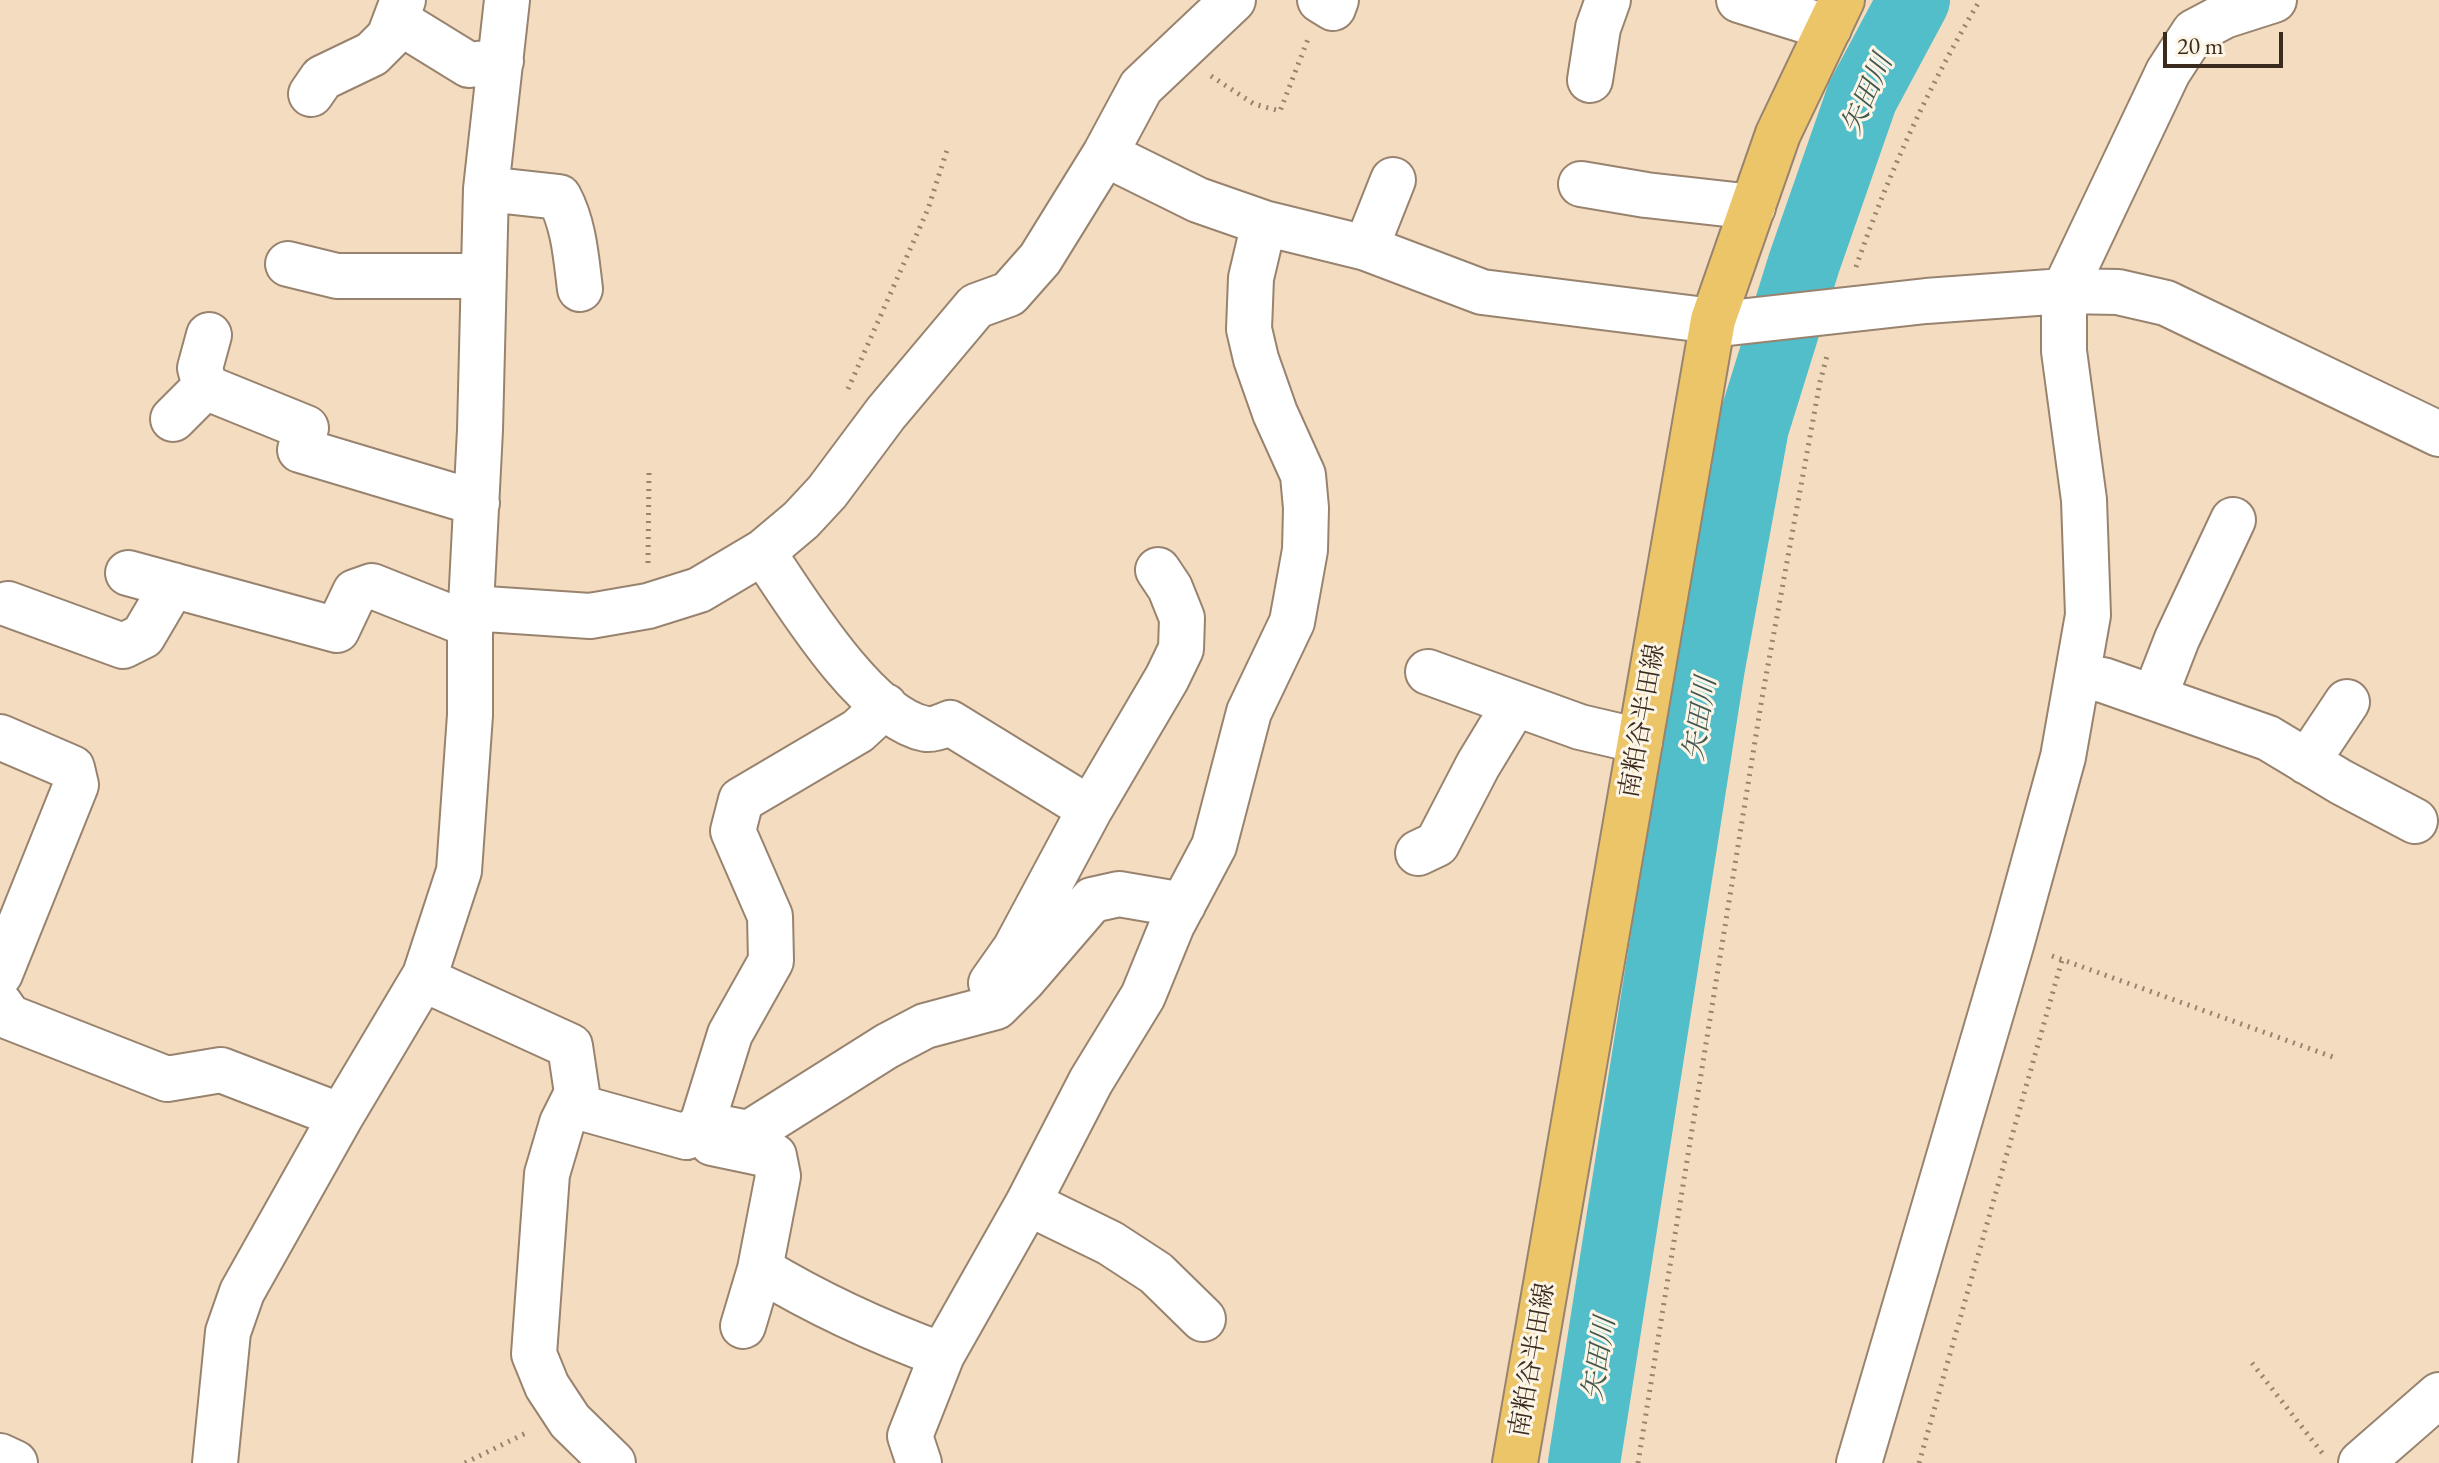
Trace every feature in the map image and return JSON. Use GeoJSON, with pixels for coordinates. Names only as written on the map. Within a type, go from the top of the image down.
{"type":"FeatureCollection","features":[{"type":"Feature","properties":{"kind":"main road","name":"南粕谷半田線"},"geometry":{"type":"LineString","coordinates":[[1515,1463],[1640,741],[1721,322],[1753,207],[1778,134],[1835,14]]}},
{"type":"Feature","properties":{"kind":"street"},"geometry":{"type":"LineString","coordinates":[[215,1463],[228,1332],[242,1292],[341,1116],[423,979],[459,871],[470,715],[486,189],[507,0]]}},
{"type":"Feature","properties":{"kind":"street"},"geometry":{"type":"LineString","coordinates":[[128,573],[337,630],[355,592],[372,586],[471,616],[590,616],[648,606],[699,590],[763,552],[801,520],[827,492],[886,413],[976,306],[1009,294],[1040,259],[1105,154],[1141,87],[1233,0]]}},
{"type":"Feature","properties":{"kind":"street"},"geometry":{"type":"LineString","coordinates":[[1320,0],[1333,8],[1336,0]]}},
{"type":"Feature","properties":{"kind":"street"},"geometry":{"type":"LineString","coordinates":[[1590,80],[1598,28],[1608,0]]}},
{"type":"Feature","properties":{"kind":"street"},"geometry":{"type":"LineString","coordinates":[[1739,0],[1835,14]]}},
{"type":"Feature","properties":{"kind":"street"},"geometry":{"type":"LineString","coordinates":[[1859,1463],[2063,757],[2088,615],[2084,500],[2064,351],[2064,291],[2168,72],[2194,32],[2224,16],[2274,0]]}},
{"type":"Feature","properties":{"kind":"street"},"geometry":{"type":"LineString","coordinates":[[311,94],[322,78],[372,54],[389,37],[399,10],[469,65],[501,61]]}},
{"type":"Feature","properties":{"kind":"street"},"geometry":{"type":"LineString","coordinates":[[1105,154],[1198,200],[1258,220],[1366,248],[1482,292],[1721,322],[1833,313],[1926,301],[2064,291],[2118,292],[2166,303],[2439,434]]}},
{"type":"Feature","properties":{"kind":"street"},"geometry":{"type":"LineString","coordinates":[[1366,248],[1393,180]]}},
{"type":"Feature","properties":{"kind":"street"},"geometry":{"type":"LineString","coordinates":[[1581,184],[1753,207]]}},
{"type":"Feature","properties":{"kind":"street"},"geometry":{"type":"LineString","coordinates":[[486,189],[559,197],[575,245],[580,289]]}},
{"type":"Feature","properties":{"kind":"street"},"geometry":{"type":"LineString","coordinates":[[1235,386],[1232,344],[1234,310],[1258,220]]}},
{"type":"Feature","properties":{"kind":"street"},"geometry":{"type":"LineString","coordinates":[[919,1463],[910,1436],[942,1355],[1028,1203],[1091,1081],[1143,996],[1172,925],[1214,846],[1249,712],[1292,622],[1305,550],[1306,508],[1303,475],[1270,399],[1249,329],[1258,220]]}},
{"type":"Feature","properties":{"kind":"street"},"geometry":{"type":"LineString","coordinates":[[288,264],[337,276],[484,276]]}},
{"type":"Feature","properties":{"kind":"street"},"geometry":{"type":"LineString","coordinates":[[205,387],[200,368],[209,335]]}},
{"type":"Feature","properties":{"kind":"street"},"geometry":{"type":"LineString","coordinates":[[205,387],[306,428],[300,450],[477,503]]}},
{"type":"Feature","properties":{"kind":"street"},"geometry":{"type":"LineString","coordinates":[[173,419],[205,387]]}},
{"type":"Feature","properties":{"kind":"street"},"geometry":{"type":"LineString","coordinates":[[2154,698],[2177,639],[2233,520]]}},
{"type":"Feature","properties":{"kind":"street"},"geometry":{"type":"LineString","coordinates":[[763,552],[813,629],[873,698],[905,721],[928,730],[950,723],[1090,809]]}},
{"type":"Feature","properties":{"kind":"street"},"geometry":{"type":"LineString","coordinates":[[976,1012],[980,1000],[1015,949],[1181,649],[1182,618],[1170,588],[1158,570]]}},
{"type":"Feature","properties":{"kind":"street"},"geometry":{"type":"LineString","coordinates":[[8,604],[123,646],[143,636],[173,585]]}},
{"type":"Feature","properties":{"kind":"street"},"geometry":{"type":"LineString","coordinates":[[1428,672],[1580,727],[1640,741]]}},
{"type":"Feature","properties":{"kind":"street"},"geometry":{"type":"LineString","coordinates":[[2077,677],[2103,680],[2268,738],[2415,821]]}},
{"type":"Feature","properties":{"kind":"street"},"geometry":{"type":"LineString","coordinates":[[2307,762],[2347,702]]}},
{"type":"Feature","properties":{"kind":"street"},"geometry":{"type":"LineString","coordinates":[[1418,853],[1437,844],[1478,765],[1515,704]]}},
{"type":"Feature","properties":{"kind":"street"},"geometry":{"type":"LineString","coordinates":[[694,1131],[730,1034],[771,961],[770,916],[733,831],[741,800],[858,731],[885,706]]}},
{"type":"Feature","properties":{"kind":"street"},"geometry":{"type":"LineString","coordinates":[[0,737],[72,768],[76,785],[0,974]]}},
{"type":"Feature","properties":{"kind":"street"},"geometry":{"type":"LineString","coordinates":[[694,1131],[749,1133],[887,1046],[925,1026],[996,1007],[1092,900],[1119,894],[1183,905]]}},
{"type":"Feature","properties":{"kind":"street"},"geometry":{"type":"LineString","coordinates":[[423,979],[570,1046],[577,1093],[562,1123],[547,1174],[534,1354],[547,1386],[600,1458]]}},
{"type":"Feature","properties":{"kind":"street"},"geometry":{"type":"LineString","coordinates":[[0,1004],[9,1017],[167,1079],[221,1070],[341,1116]]}},
{"type":"Feature","properties":{"kind":"street"},"geometry":{"type":"LineString","coordinates":[[571,1105],[694,1131],[774,1156],[778,1176],[760,1269],[743,1326]]}},
{"type":"Feature","properties":{"kind":"street"},"geometry":{"type":"LineString","coordinates":[[1028,1203],[1110,1243],[1144,1265],[1203,1319]]}},
{"type":"Feature","properties":{"kind":"street"},"geometry":{"type":"LineString","coordinates":[[760,1269],[813,1299],[899,1339],[942,1355]]}},
{"type":"Feature","properties":{"kind":"street"},"geometry":{"type":"LineString","coordinates":[[2361,1463],[2439,1395]]}},
{"type":"Feature","properties":{"kind":"street"},"geometry":{"type":"LineString","coordinates":[[0,1456],[15,1463]]}},
{"type":"Feature","properties":{"kind":"path"},"geometry":{"type":"LineString","coordinates":[[1638,1463],[1762,698],[1833,313],[1878,204],[1952,48],[1980,0]]}},
{"type":"Feature","properties":{"kind":"path"},"geometry":{"type":"LineString","coordinates":[[844,397],[928,209],[947,150]]}},
{"type":"Feature","properties":{"kind":"path"},"geometry":{"type":"LineString","coordinates":[[648,606],[649,472]]}},
{"type":"Feature","properties":{"kind":"path"},"geometry":{"type":"LineString","coordinates":[[2012,942],[2333,1057]]}},
{"type":"Feature","properties":{"kind":"path"},"geometry":{"type":"LineString","coordinates":[[1919,1463],[2062,960]]}},
{"type":"Feature","properties":{"kind":"path"},"geometry":{"type":"LineString","coordinates":[[2252,1363],[2330,1463]]}},
{"type":"Feature","properties":{"kind":"path"},"geometry":{"type":"LineString","coordinates":[[465,1463],[527,1433],[562,1409]]}},
{"type":"Feature","properties":{"kind":"waterway","name":"矢田川"},"geometry":{"type":"LineString","coordinates":[[1584,1463],[1709,667],[1753,427],[1804,263],[1862,97],[1914,0]]}}]}
